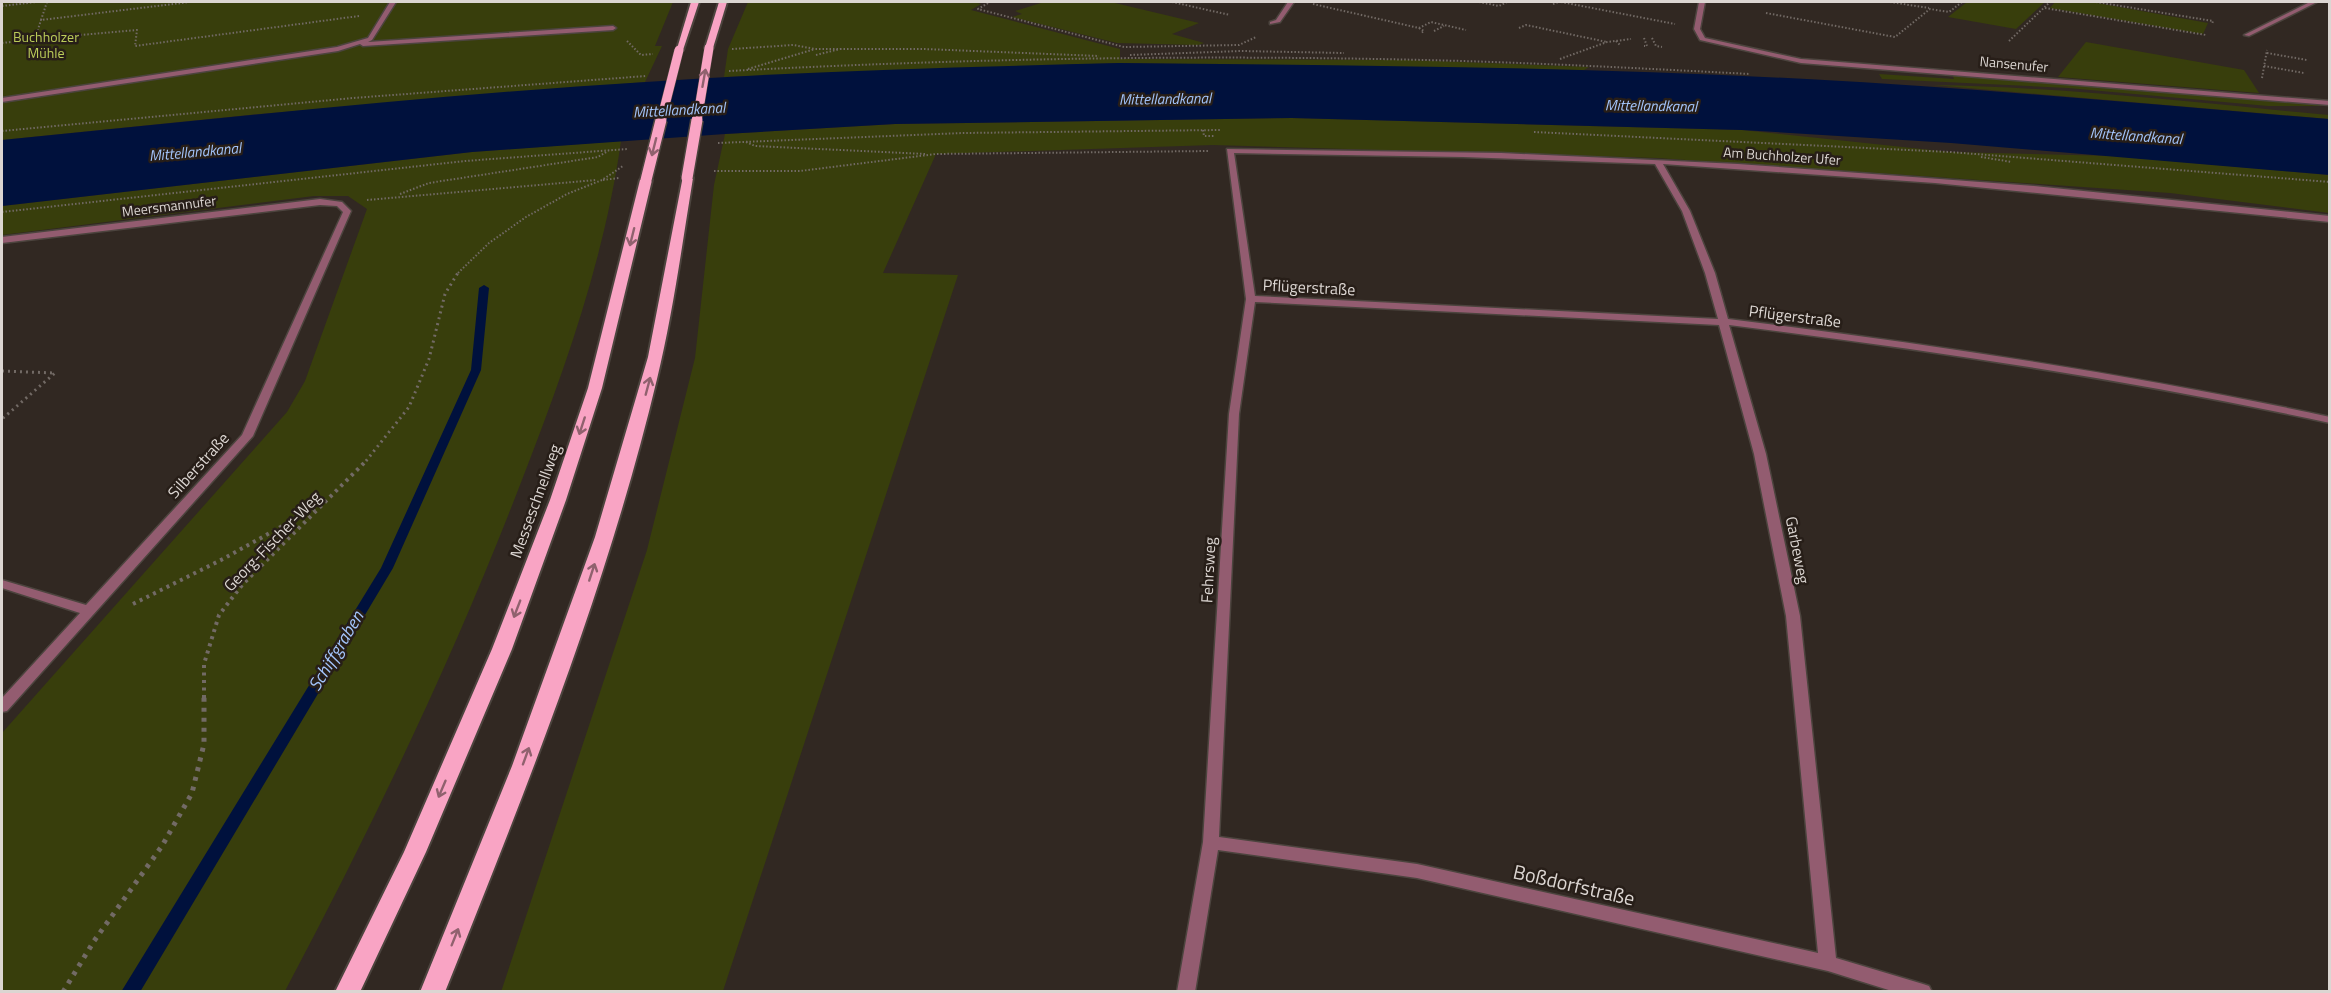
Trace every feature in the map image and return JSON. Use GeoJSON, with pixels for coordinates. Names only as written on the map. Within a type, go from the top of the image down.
{"type":"FeatureCollection","features":[{"type":"Feature","properties":{"kind":"highway","name":"Messeschnellweg"},"geometry":{"type":"LineString","coordinates":[[347,992],[416,852],[502,649],[558,500],[595,388],[679,50],[695,2]]}},
{"type":"Feature","properties":{"kind":"highway"},"geometry":{"type":"LineString","coordinates":[[432,992],[497,835],[570,639],[619,490],[650,379],[709,48],[723,2]]}},
{"type":"Feature","properties":{"kind":"street"},"geometry":{"type":"LineString","coordinates":[[2,100],[320,52],[353,45],[370,39],[393,2]]}},
{"type":"Feature","properties":{"kind":"street"},"geometry":{"type":"LineString","coordinates":[[1272,23],[1278,21],[1291,2]]}},
{"type":"Feature","properties":{"kind":"street"},"geometry":{"type":"LineString","coordinates":[[1696,29],[1702,2]]}},
{"type":"Feature","properties":{"kind":"street"},"geometry":{"type":"LineString","coordinates":[[2247,35],[2314,2]]}},
{"type":"Feature","properties":{"kind":"street"},"geometry":{"type":"LineString","coordinates":[[353,45],[613,28]]}},
{"type":"Feature","properties":{"kind":"street","name":"Nansenufer"},"geometry":{"type":"LineString","coordinates":[[1696,29],[1700,37],[1719,44],[1801,61],[2330,104]]}},
{"type":"Feature","properties":{"kind":"street","name":"Am Buchholzer Ufer"},"geometry":{"type":"LineString","coordinates":[[1230,151],[1541,157],[1658,162],[2019,187],[2330,219]]}},
{"type":"Feature","properties":{"kind":"street","name":"Fehrsweg"},"geometry":{"type":"LineString","coordinates":[[1186,992],[1211,842],[1234,414],[1251,299],[1230,151]]}},
{"type":"Feature","properties":{"kind":"street","name":"Garbeweg"},"geometry":{"type":"LineString","coordinates":[[1658,162],[1686,211],[1726,322],[1760,454],[1793,616],[1828,963]]}},
{"type":"Feature","properties":{"kind":"street","name":"Meersmannufer"},"geometry":{"type":"LineString","coordinates":[[2,240],[320,202],[339,204]]}},
{"type":"Feature","properties":{"kind":"street","name":"Silberstraße"},"geometry":{"type":"LineString","coordinates":[[2,708],[247,436],[347,211],[339,204]]}},
{"type":"Feature","properties":{"kind":"street","name":"Pflügerstraße"},"geometry":{"type":"LineString","coordinates":[[1251,299],[1726,322],[1887,342],[2056,368],[2242,401],[2330,420]]}},
{"type":"Feature","properties":{"kind":"street"},"geometry":{"type":"LineString","coordinates":[[2,584],[89,611]]}},
{"type":"Feature","properties":{"kind":"street","name":"Boßdorfstraße"},"geometry":{"type":"LineString","coordinates":[[1211,842],[1417,871],[1828,963],[1923,992]]}},
{"type":"Feature","properties":{"kind":"path"},"geometry":{"type":"LineString","coordinates":[[2,6],[36,2]]}},
{"type":"Feature","properties":{"kind":"path"},"geometry":{"type":"LineString","coordinates":[[35,39],[47,2]]}},
{"type":"Feature","properties":{"kind":"path"},"geometry":{"type":"LineString","coordinates":[[41,20],[190,2]]}},
{"type":"Feature","properties":{"kind":"path"},"geometry":{"type":"LineString","coordinates":[[1172,2],[1230,15]]}},
{"type":"Feature","properties":{"kind":"path"},"geometry":{"type":"LineString","coordinates":[[1477,2],[1499,6],[1508,2]]}},
{"type":"Feature","properties":{"kind":"path"},"geometry":{"type":"LineString","coordinates":[[1553,4],[1560,2],[1576,4],[1696,29]]}},
{"type":"Feature","properties":{"kind":"path"},"geometry":{"type":"LineString","coordinates":[[1890,2],[1949,12],[1962,2]]}},
{"type":"Feature","properties":{"kind":"path"},"geometry":{"type":"LineString","coordinates":[[2009,41],[2050,2]]}},
{"type":"Feature","properties":{"kind":"path"},"geometry":{"type":"LineString","coordinates":[[2096,2],[2213,21],[2212,24]]}},
{"type":"Feature","properties":{"kind":"path"},"geometry":{"type":"LineString","coordinates":[[988,3],[978,9],[1124,47],[1239,45],[1241,51]]}},
{"type":"Feature","properties":{"kind":"path"},"geometry":{"type":"LineString","coordinates":[[1313,4],[1424,31],[1420,33]]}},
{"type":"Feature","properties":{"kind":"path"},"geometry":{"type":"LineString","coordinates":[[1569,8],[1576,4]]}},
{"type":"Feature","properties":{"kind":"path"},"geometry":{"type":"LineString","coordinates":[[1180,8],[1187,5]]}},
{"type":"Feature","properties":{"kind":"path"},"geometry":{"type":"LineString","coordinates":[[1586,11],[1592,8]]}},
{"type":"Feature","properties":{"kind":"path"},"geometry":{"type":"LineString","coordinates":[[2045,8],[2192,35],[2206,35]]}},
{"type":"Feature","properties":{"kind":"path"},"geometry":{"type":"LineString","coordinates":[[1766,13],[1895,37],[1930,9]]}},
{"type":"Feature","properties":{"kind":"path"},"geometry":{"type":"LineString","coordinates":[[1201,13],[1208,10]]}},
{"type":"Feature","properties":{"kind":"path"},"geometry":{"type":"LineString","coordinates":[[1605,13],[1609,11]]}},
{"type":"Feature","properties":{"kind":"path"},"geometry":{"type":"LineString","coordinates":[[1621,17],[1625,14]]}},
{"type":"Feature","properties":{"kind":"path"},"geometry":{"type":"LineString","coordinates":[[2,43],[137,30],[135,46],[365,15]]}},
{"type":"Feature","properties":{"kind":"path"},"geometry":{"type":"LineString","coordinates":[[2199,19],[2202,15]]}},
{"type":"Feature","properties":{"kind":"path"},"geometry":{"type":"LineString","coordinates":[[1784,19],[1788,16]]}},
{"type":"Feature","properties":{"kind":"path"},"geometry":{"type":"LineString","coordinates":[[1368,21],[1375,18]]}},
{"type":"Feature","properties":{"kind":"path"},"geometry":{"type":"LineString","coordinates":[[1376,23],[1383,20]]}},
{"type":"Feature","properties":{"kind":"path"},"geometry":{"type":"LineString","coordinates":[[1409,30],[1431,22],[1466,30],[1462,32]]}},
{"type":"Feature","properties":{"kind":"path"},"geometry":{"type":"LineString","coordinates":[[1394,27],[1400,24]]}},
{"type":"Feature","properties":{"kind":"path"},"geometry":{"type":"LineString","coordinates":[[1519,28],[1526,25],[1607,42]]}},
{"type":"Feature","properties":{"kind":"path"},"geometry":{"type":"LineString","coordinates":[[1434,31],[1446,26]]}},
{"type":"Feature","properties":{"kind":"path"},"geometry":{"type":"LineString","coordinates":[[613,28],[641,55],[652,54]]}},
{"type":"Feature","properties":{"kind":"path"},"geometry":{"type":"LineString","coordinates":[[1883,38],[1886,35]]}},
{"type":"Feature","properties":{"kind":"path"},"geometry":{"type":"LineString","coordinates":[[1644,38],[1647,46],[1644,46]]}},
{"type":"Feature","properties":{"kind":"path"},"geometry":{"type":"LineString","coordinates":[[1652,38],[1656,46],[1662,47]]}},
{"type":"Feature","properties":{"kind":"path"},"geometry":{"type":"LineString","coordinates":[[1579,66],[1562,62],[1560,58],[1607,42],[1631,39]]}},
{"type":"Feature","properties":{"kind":"path"},"geometry":{"type":"LineString","coordinates":[[1616,41],[1620,45]]}},
{"type":"Feature","properties":{"kind":"path"},"geometry":{"type":"LineString","coordinates":[[734,49],[793,45],[814,49],[1114,58],[1422,60],[1760,75]]}},
{"type":"Feature","properties":{"kind":"path"},"geometry":{"type":"LineString","coordinates":[[816,55],[840,48]]}},
{"type":"Feature","properties":{"kind":"path"},"geometry":{"type":"LineString","coordinates":[[747,70],[814,49]]}},
{"type":"Feature","properties":{"kind":"path"},"geometry":{"type":"LineString","coordinates":[[723,71],[1114,58],[1241,51],[1344,52]]}},
{"type":"Feature","properties":{"kind":"path"},"geometry":{"type":"LineString","coordinates":[[2266,53],[2307,60]]}},
{"type":"Feature","properties":{"kind":"path"},"geometry":{"type":"LineString","coordinates":[[2264,66],[2304,74]]}},
{"type":"Feature","properties":{"kind":"path"},"geometry":{"type":"LineString","coordinates":[[2,131],[353,98],[656,75]]}},
{"type":"Feature","properties":{"kind":"path"},"geometry":{"type":"LineString","coordinates":[[1203,130],[1204,136],[1209,136]]}},
{"type":"Feature","properties":{"kind":"path"},"geometry":{"type":"LineString","coordinates":[[744,141],[754,146],[936,154],[1230,151]]}},
{"type":"Feature","properties":{"kind":"path"},"geometry":{"type":"LineString","coordinates":[[611,150],[598,157],[429,183],[396,196],[624,178]]}},
{"type":"Feature","properties":{"kind":"path"},"geometry":{"type":"LineString","coordinates":[[724,171],[800,171],[936,154]]}},
{"type":"Feature","properties":{"kind":"path"},"geometry":{"type":"LineString","coordinates":[[602,180],[623,166],[626,160]]}},
{"type":"Feature","properties":{"kind":"path","name":"Georg-Fischer-Weg"},"geometry":{"type":"LineString","coordinates":[[63,992],[94,941],[162,846],[192,793],[204,744],[204,664],[219,615],[242,585],[366,461],[409,407],[429,359],[445,294],[460,269],[489,243],[526,217],[567,194],[602,180]]}},
{"type":"Feature","properties":{"kind":"path"},"geometry":{"type":"LineString","coordinates":[[2,371],[55,373],[2,419]]}},
{"type":"Feature","properties":{"kind":"path"},"geometry":{"type":"LineString","coordinates":[[89,611],[111,614],[223,559],[326,502]]}},
{"type":"Feature","properties":{"kind":"green space","name":"Buchholzer Mühle"},"geometry":{"type":"Polygon","coordinates":[[[2,2],[673,2],[655,46],[662,46],[645,82],[259,114],[2,140],[2,2]]]}},
{"type":"Feature","properties":{"kind":"green space"},"geometry":{"type":"Polygon","coordinates":[[[748,2],[974,2],[981,4],[971,10],[1120,49],[1120,59],[1407,60],[1589,67],[1584,70],[1119,63],[724,77],[728,49],[748,2]]]}},
{"type":"Feature","properties":{"kind":"green space"},"geometry":{"type":"Polygon","coordinates":[[[1044,2],[1118,2],[1115,3],[1199,23],[1172,34],[1204,43],[1198,45],[1117,43],[1012,17],[1022,14],[1015,11],[1044,2]]]}},
{"type":"Feature","properties":{"kind":"green space"},"geometry":{"type":"Polygon","coordinates":[[[1967,2],[2045,2],[2016,29],[1948,17],[1967,2]]]}},
{"type":"Feature","properties":{"kind":"green space"},"geometry":{"type":"Polygon","coordinates":[[[2055,2],[2092,2],[2208,23],[2203,34],[2050,8],[2055,2]]]}},
{"type":"Feature","properties":{"kind":"green space"},"geometry":{"type":"Polygon","coordinates":[[[2086,42],[2244,70],[2259,93],[2058,77],[2086,42]]]}},
{"type":"Feature","properties":{"kind":"green space"},"geometry":{"type":"Polygon","coordinates":[[[1879,74],[1954,79],[1952,74],[2329,106],[2268,106],[2068,88],[1882,79],[1879,74]]]}},
{"type":"Feature","properties":{"kind":"green space"},"geometry":{"type":"Polygon","coordinates":[[[1933,85],[2131,96],[2329,115],[2329,119],[1933,85]]]}},
{"type":"Feature","properties":{"kind":"green space"},"geometry":{"type":"Polygon","coordinates":[[[1292,118],[1742,130],[1950,152],[2115,156],[2329,175],[2329,213],[2170,193],[1657,158],[1213,145],[936,154],[883,273],[958,275],[723,991],[501,992],[647,550],[695,358],[714,185],[725,134],[895,124],[1292,118]]]}},
{"type":"Feature","properties":{"kind":"green space"},"geometry":{"type":"Polygon","coordinates":[[[621,141],[614,186],[581,316],[520,485],[467,614],[410,742],[285,991],[2,991],[2,733],[287,412],[305,381],[367,209],[348,196],[314,196],[2,235],[2,206],[472,152],[621,141]]]}},
{"type":"Feature","properties":{"kind":"water","name":"Mittellandkanal"},"geometry":{"type":"Polygon","coordinates":[[[1119,63],[1463,67],[1721,75],[1938,87],[2329,119],[2330,175],[1951,143],[1742,130],[1292,118],[895,124],[725,134],[472,152],[2,206],[2,140],[565,87],[823,72],[1119,63]]]}},
{"type":"Feature","properties":{"kind":"waterway","name":"Schiffgraben"},"geometry":{"type":"LineString","coordinates":[[130,992],[387,568],[476,370],[484,288]]}}]}
